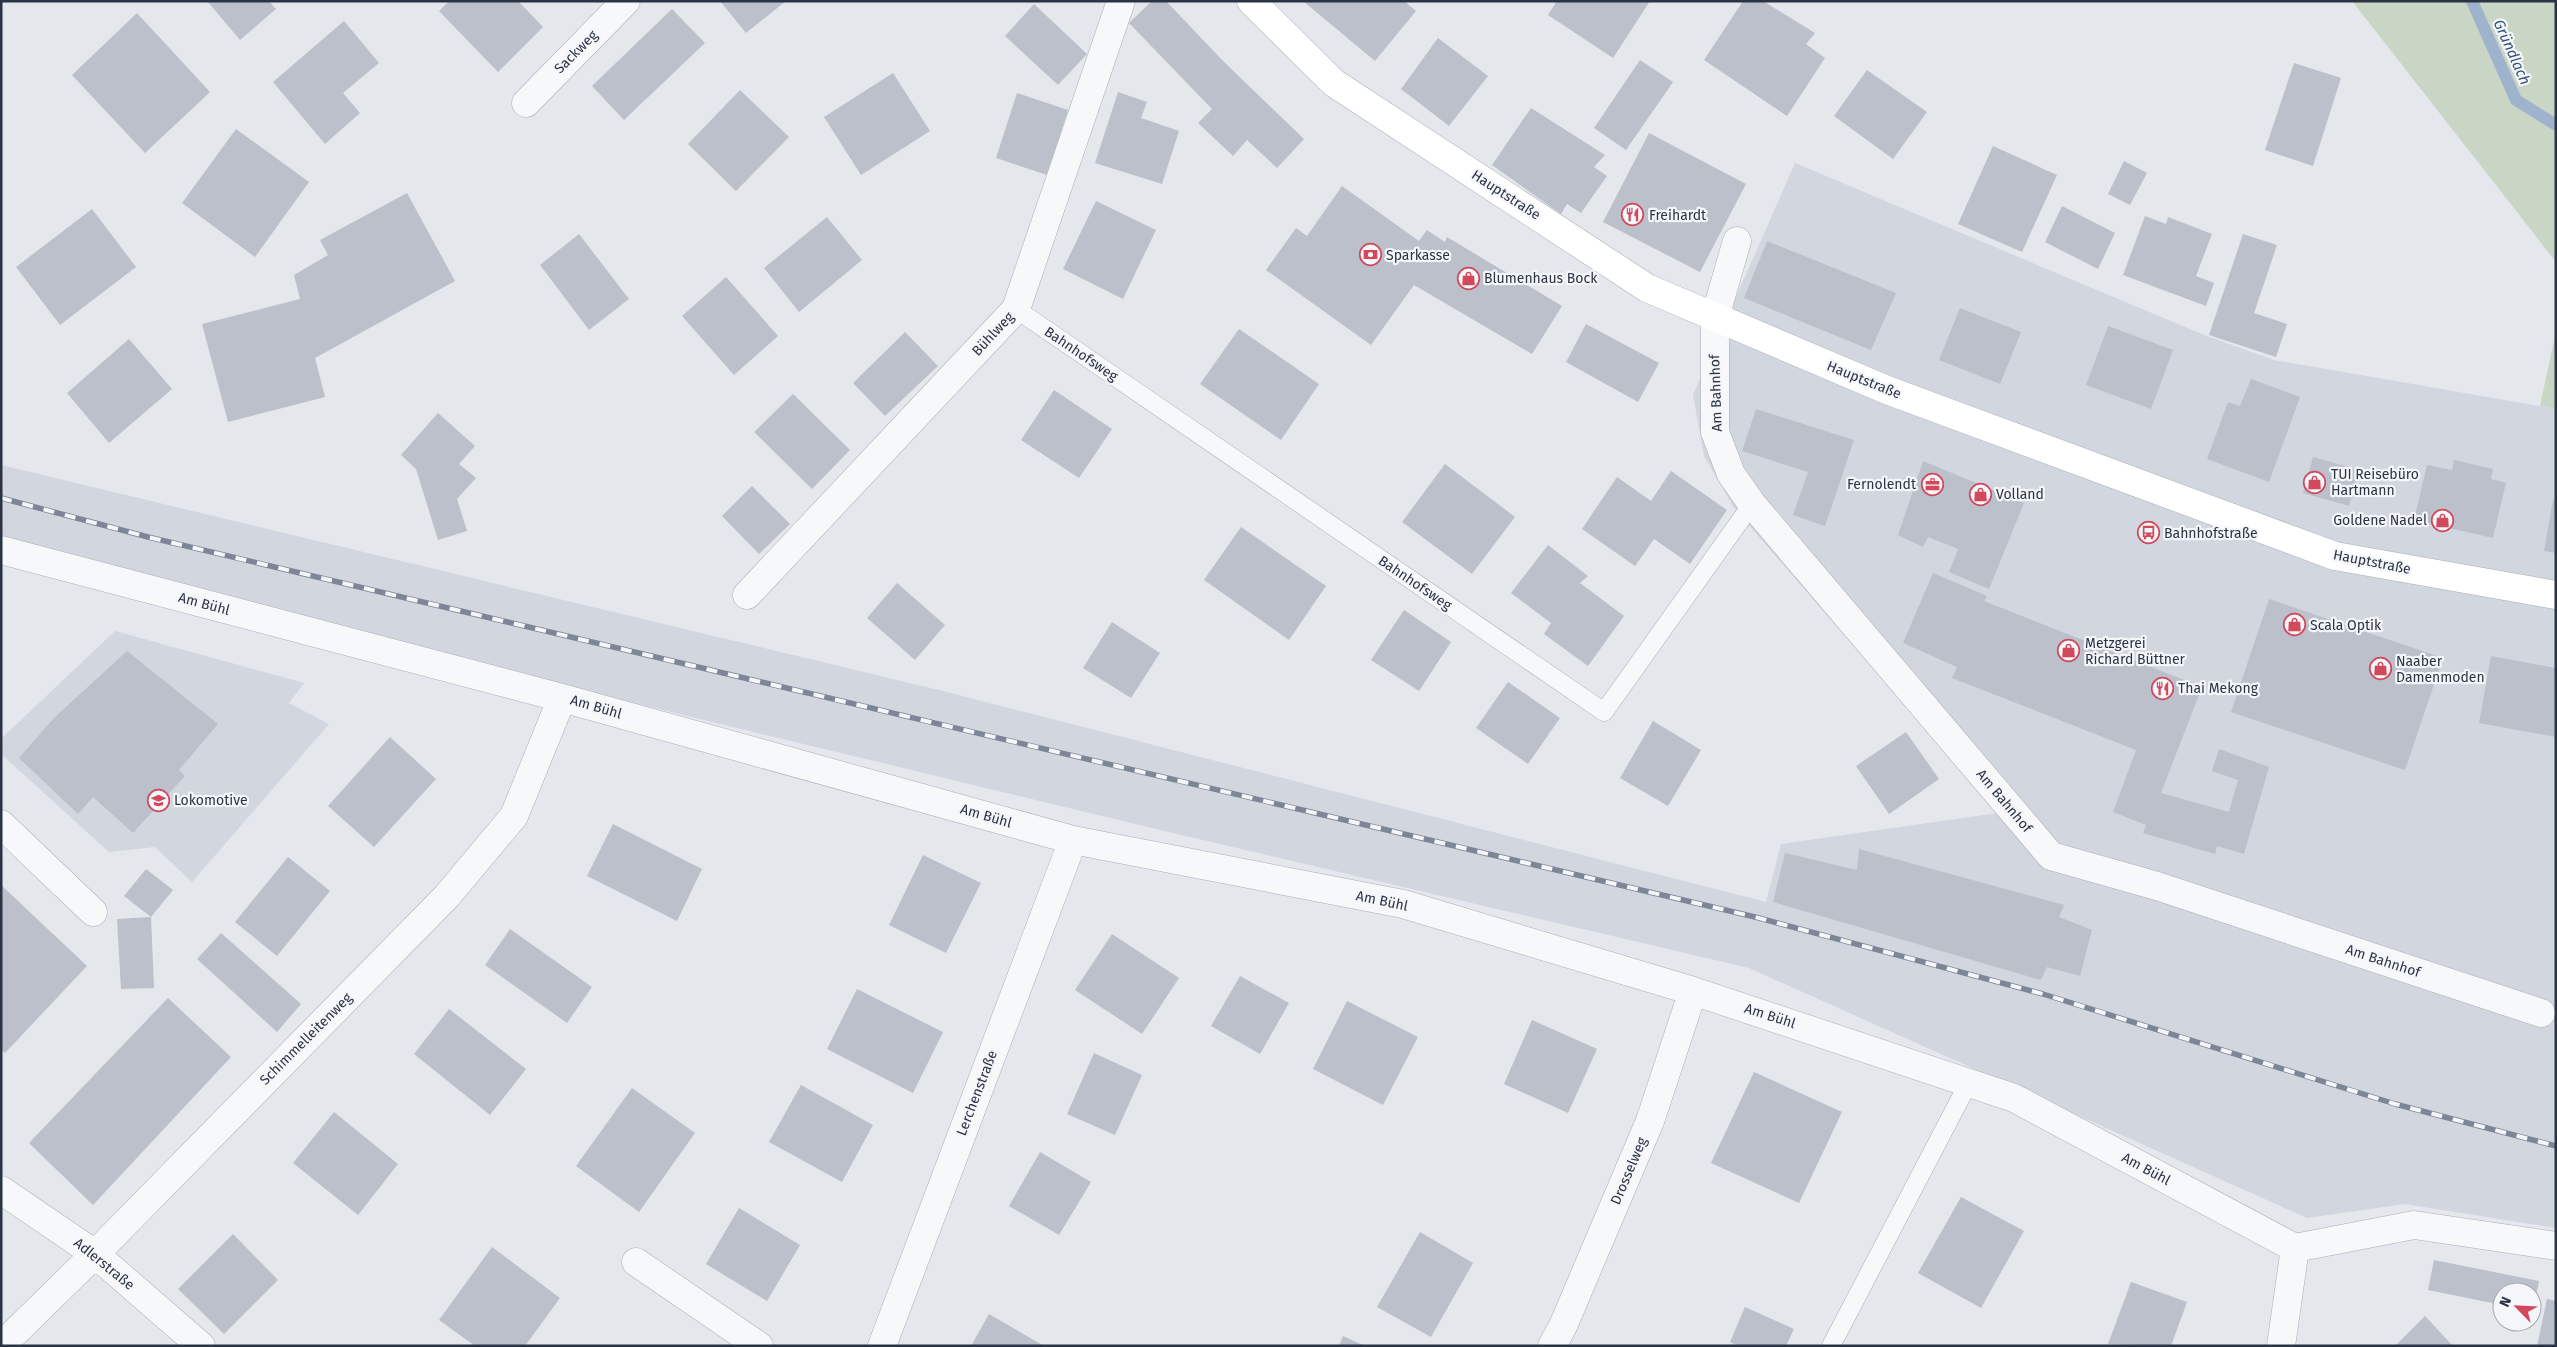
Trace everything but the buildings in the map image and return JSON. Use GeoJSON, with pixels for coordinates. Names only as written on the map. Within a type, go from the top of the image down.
{"type":"FeatureCollection","features":[{"type":"Feature","properties":{"kind":"street","name":"Sackweg"},"geometry":{"type":"LineString","coordinates":[[526,103],[626,1]]}},
{"type":"Feature","properties":{"kind":"street","name":"Bühlweg"},"geometry":{"type":"LineString","coordinates":[[747,596],[1016,309],[1120,1]]}},
{"type":"Feature","properties":{"kind":"street","name":"Hauptstraße"},"geometry":{"type":"LineString","coordinates":[[1251,1],[1334,83],[1647,288],[1887,390],[2334,556],[2556,595]]}},
{"type":"Feature","properties":{"kind":"street","name":"Am Bahnhof"},"geometry":{"type":"LineString","coordinates":[[1737,241],[1715,317],[1715,432],[1731,474],[1752,504],[2051,856],[2157,886],[2548,1016]]}},
{"type":"Feature","properties":{"kind":"street","name":"Am Bühl"},"geometry":{"type":"LineString","coordinates":[[1,550],[562,698],[1073,840],[1403,904],[1693,991],[2014,1098],[2295,1248]]}},
{"type":"Feature","properties":{"kind":"street","name":"Schimmelleitenweg"},"geometry":{"type":"LineString","coordinates":[[1,1346],[95,1254],[460,882],[514,816],[562,698]]}},
{"type":"Feature","properties":{"kind":"street"},"geometry":{"type":"LineString","coordinates":[[1,824],[92,912]]}},
{"type":"Feature","properties":{"kind":"street","name":"Lerchenstraße"},"geometry":{"type":"LineString","coordinates":[[882,1346],[1073,840]]}},
{"type":"Feature","properties":{"kind":"street","name":"Drosselweg"},"geometry":{"type":"LineString","coordinates":[[1552,1346],[1563,1326],[1650,1121],[1693,991]]}},
{"type":"Feature","properties":{"kind":"street","name":"Adlerstraße"},"geometry":{"type":"LineString","coordinates":[[1,1190],[95,1254],[201,1346]]}},
{"type":"Feature","properties":{"kind":"street"},"geometry":{"type":"LineString","coordinates":[[2281,1346],[2295,1248],[2414,1226],[2556,1246]]}},
{"type":"Feature","properties":{"kind":"street"},"geometry":{"type":"LineString","coordinates":[[636,1262],[759,1346]]}},
{"type":"Feature","properties":{"kind":"lane","name":"Bahnhofsweg"},"geometry":{"type":"LineString","coordinates":[[1016,309],[1604,712],[1752,504]]}},
{"type":"Feature","properties":{"kind":"lane"},"geometry":{"type":"LineString","coordinates":[[1831,1346],[1969,1082]]}},
{"type":"Feature","properties":{"kind":"shaded area"},"geometry":{"type":"Polygon","coordinates":[[[1795,163],[2204,335],[2274,360],[2556,409],[2556,1228],[2405,1204],[2307,1218],[1749,968],[1152,828],[62,565],[1,546],[1,465],[943,691],[1766,902],[1781,844],[1998,813],[1734,508],[1704,456],[1693,395],[1795,163]]]}},
{"type":"Feature","properties":{"kind":"shaded area","name":"Lokomotive"},"geometry":{"type":"Polygon","coordinates":[[[115,631],[304,683],[289,703],[329,724],[192,882],[155,847],[109,852],[1,754],[1,739],[115,631]]]}},
{"type":"Feature","properties":{"kind":"green space"},"geometry":{"type":"Polygon","coordinates":[[[2352,1],[2556,1],[2556,262],[2352,1]]]}},
{"type":"Feature","properties":{"kind":"green space"},"geometry":{"type":"Polygon","coordinates":[[[2556,331],[2556,409],[2540,406],[2556,331]]]}},
{"type":"Feature","properties":{"kind":"waterway","name":"Gründlach"},"geometry":{"type":"LineString","coordinates":[[2472,1],[2516,100],[2556,125]]}},
{"type":"Feature","properties":{"kind":"railway"},"geometry":{"type":"LineString","coordinates":[[1,498],[148,537],[1755,917],[2043,994],[2395,1104],[2556,1146]]}},
{"type":"Feature","properties":{"kind":"place","name":"Freihardt"},"geometry":{"type":"Point","coordinates":[1633,215]}},
{"type":"Feature","properties":{"kind":"place","name":"Sparkasse"},"geometry":{"type":"Point","coordinates":[1370,255]}},
{"type":"Feature","properties":{"kind":"place","name":"Blumenhaus Bock"},"geometry":{"type":"Point","coordinates":[1468,278]}},
{"type":"Feature","properties":{"kind":"place","name":"TUI Reisebüro Hartmann"},"geometry":{"type":"Point","coordinates":[2315,482]}},
{"type":"Feature","properties":{"kind":"place","name":"Fernolendt"},"geometry":{"type":"Point","coordinates":[1932,484]}},
{"type":"Feature","properties":{"kind":"place","name":"Volland"},"geometry":{"type":"Point","coordinates":[1980,494]}},
{"type":"Feature","properties":{"kind":"place","name":"Goldene Nadel"},"geometry":{"type":"Point","coordinates":[2443,520]}},
{"type":"Feature","properties":{"kind":"place","name":"Bahnhofstraße"},"geometry":{"type":"Point","coordinates":[2148,533]}},
{"type":"Feature","properties":{"kind":"place","name":"Scala Optik"},"geometry":{"type":"Point","coordinates":[2294,625]}},
{"type":"Feature","properties":{"kind":"place","name":"Metzgerei Richard Büttner"},"geometry":{"type":"Point","coordinates":[2069,651]}},
{"type":"Feature","properties":{"kind":"place","name":"Naaber Damenmoden"},"geometry":{"type":"Point","coordinates":[2380,669]}},
{"type":"Feature","properties":{"kind":"place","name":"Thai Mekong"},"geometry":{"type":"Point","coordinates":[2162,688]}},
{"type":"Feature","properties":{"kind":"place","name":"Lokomotive"},"geometry":{"type":"Point","coordinates":[158,800]}}]}
